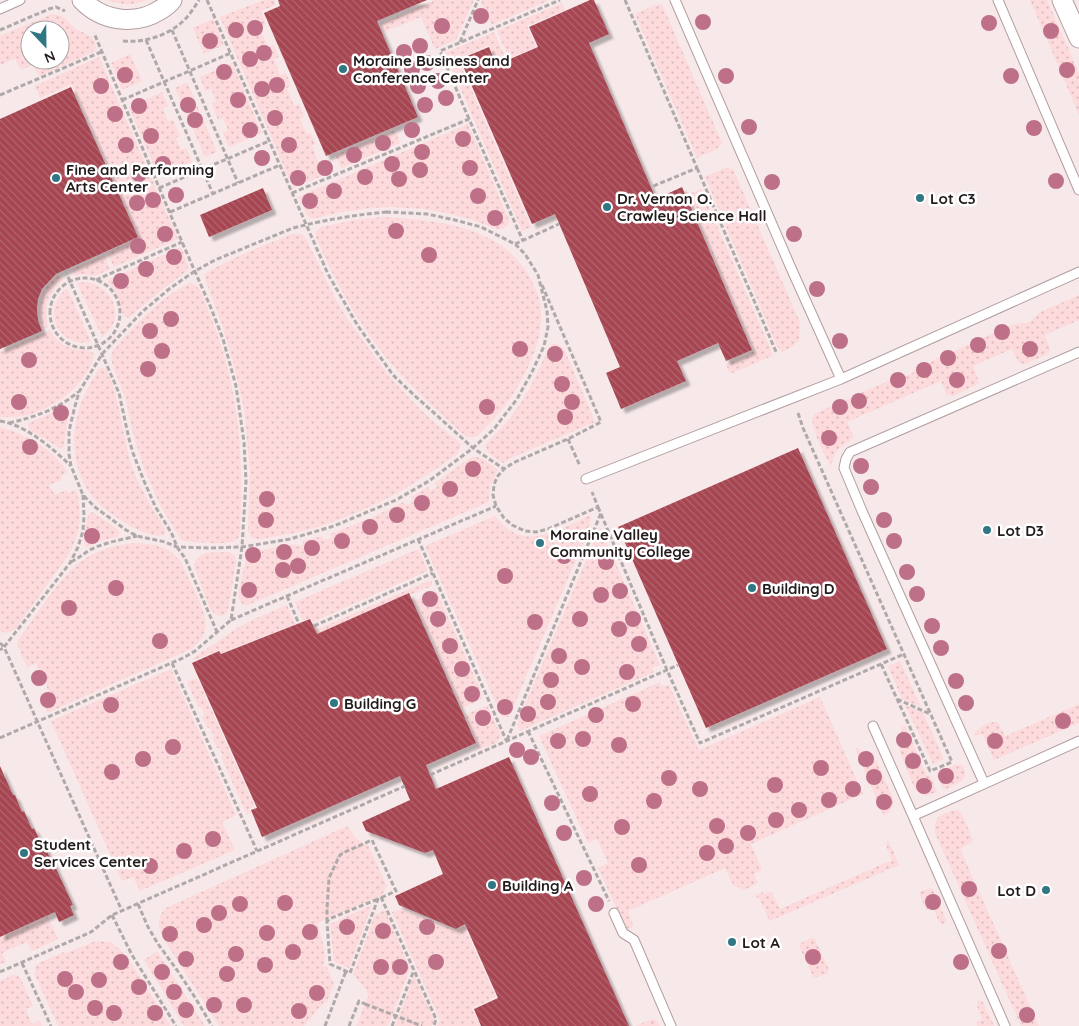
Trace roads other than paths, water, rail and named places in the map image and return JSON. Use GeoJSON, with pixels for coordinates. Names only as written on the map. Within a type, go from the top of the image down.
{"type":"FeatureCollection","features":[{"type":"Feature","properties":{"kind":"street"},"geometry":{"type":"LineString","coordinates":[[82,0],[89,8],[108,17],[130,20],[151,15],[172,0]]}},
{"type":"Feature","properties":{"kind":"street"},"geometry":{"type":"LineString","coordinates":[[1062,0],[1079,38]]}},
{"type":"Feature","properties":{"kind":"lane"},"geometry":{"type":"LineString","coordinates":[[0,9],[20,0]]}},
{"type":"Feature","properties":{"kind":"lane"},"geometry":{"type":"LineString","coordinates":[[675,0],[841,379]]}},
{"type":"Feature","properties":{"kind":"lane"},"geometry":{"type":"LineString","coordinates":[[998,0],[1079,190]]}},
{"type":"Feature","properties":{"kind":"lane"},"geometry":{"type":"LineString","coordinates":[[586,480],[841,379],[1079,272]]}},
{"type":"Feature","properties":{"kind":"lane"},"geometry":{"type":"LineString","coordinates":[[984,783],[844,468],[850,452],[1079,352]]}},
{"type":"Feature","properties":{"kind":"lane"},"geometry":{"type":"LineString","coordinates":[[873,726],[1005,1026]]}},
{"type":"Feature","properties":{"kind":"lane"},"geometry":{"type":"LineString","coordinates":[[913,816],[1079,741]]}},
{"type":"Feature","properties":{"kind":"lane"},"geometry":{"type":"LineString","coordinates":[[614,913],[623,933],[634,940],[671,1026]]}},
{"type":"Feature","properties":{"kind":"place","name":"Moraine Business and Conference Center"},"geometry":{"type":"Point","coordinates":[343,69]}},
{"type":"Feature","properties":{"kind":"place","name":"Fine and Performing Arts Center"},"geometry":{"type":"Point","coordinates":[56,178]}},
{"type":"Feature","properties":{"kind":"place","name":"Lot C3"},"geometry":{"type":"Point","coordinates":[920,198]}},
{"type":"Feature","properties":{"kind":"place","name":"Dr. Vernon O. Crawley Science Hall"},"geometry":{"type":"Point","coordinates":[607,207]}},
{"type":"Feature","properties":{"kind":"place","name":"Lot D3"},"geometry":{"type":"Point","coordinates":[987,530]}},
{"type":"Feature","properties":{"kind":"place","name":"Moraine Valley Community College"},"geometry":{"type":"Point","coordinates":[540,543]}},
{"type":"Feature","properties":{"kind":"place","name":"Building D"},"geometry":{"type":"Point","coordinates":[752,588]}},
{"type":"Feature","properties":{"kind":"place","name":"Building G"},"geometry":{"type":"Point","coordinates":[334,703]}},
{"type":"Feature","properties":{"kind":"place","name":"Student Services Center"},"geometry":{"type":"Point","coordinates":[24,853]}},
{"type":"Feature","properties":{"kind":"place","name":"Building A"},"geometry":{"type":"Point","coordinates":[492,885]}},
{"type":"Feature","properties":{"kind":"place","name":"Lot D"},"geometry":{"type":"Point","coordinates":[1046,890]}},
{"type":"Feature","properties":{"kind":"place","name":"Lot A"},"geometry":{"type":"Point","coordinates":[732,942]}}]}
